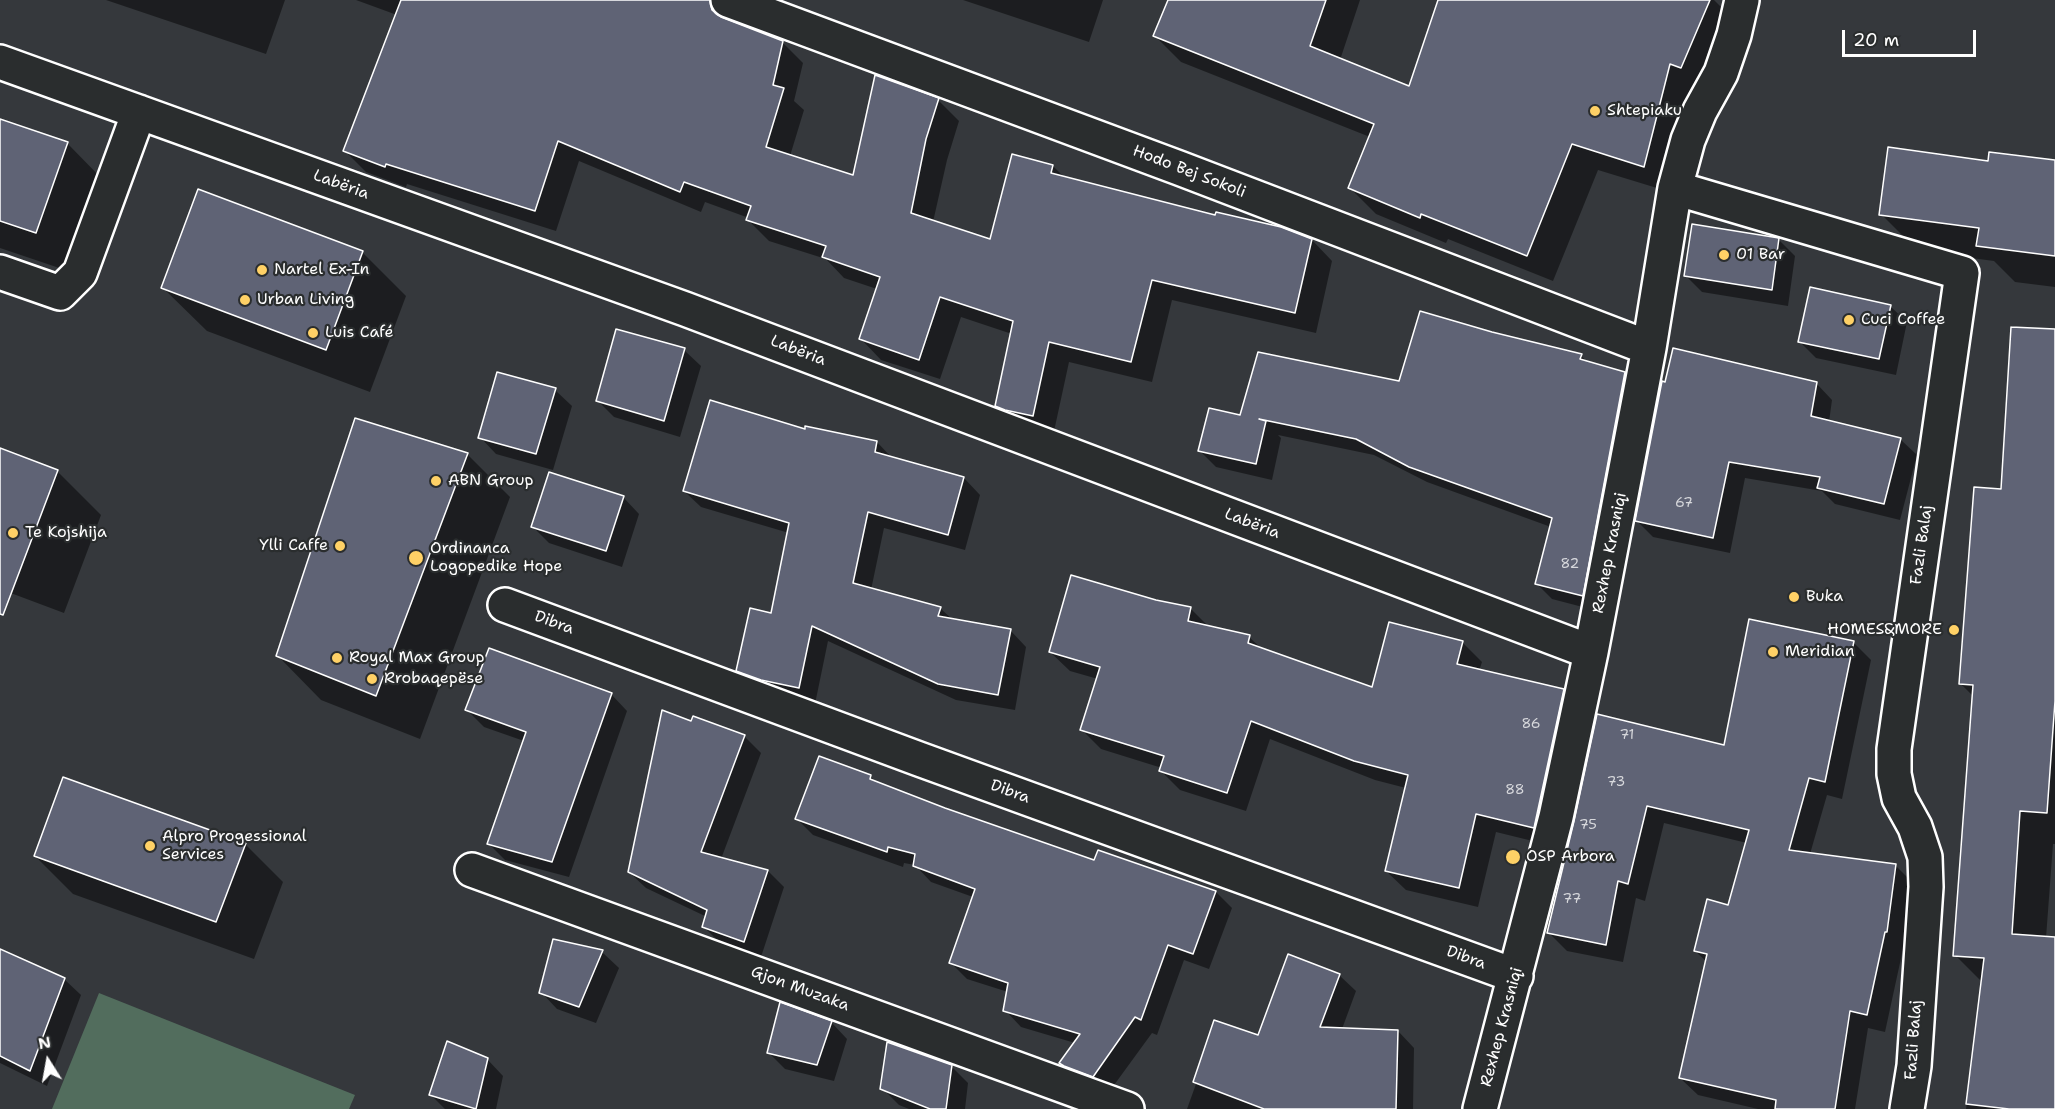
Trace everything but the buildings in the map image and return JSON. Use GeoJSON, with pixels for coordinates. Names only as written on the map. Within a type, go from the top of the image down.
{"type":"FeatureCollection","features":[{"type":"Feature","properties":{"kind":"street","name":"Hodo Bej Sokoli"},"geometry":{"type":"LineString","coordinates":[[728,0],[1179,168],[1649,348]]}},
{"type":"Feature","properties":{"kind":"street","name":"Rexhep Krasniqi"},"geometry":{"type":"LineString","coordinates":[[1480,1109],[1556,816],[1591,652],[1649,348],[1675,188],[1688,140],[1721,73],[1734,35],[1742,0]]}},
{"type":"Feature","properties":{"kind":"street","name":"Labëria"},"geometry":{"type":"LineString","coordinates":[[0,62],[685,309],[1591,652]]}},
{"type":"Feature","properties":{"kind":"street"},"geometry":{"type":"LineString","coordinates":[[0,272],[60,293],[80,273],[139,112]]}},
{"type":"Feature","properties":{"kind":"street","name":"Fazli Balaj"},"geometry":{"type":"LineString","coordinates":[[1675,188],[1962,273],[1894,749],[1894,774],[1899,798],[1915,827],[1925,857],[1926,887],[1914,1066],[1907,1109]]}},
{"type":"Feature","properties":{"kind":"street","name":"Dibra"},"geometry":{"type":"LineString","coordinates":[[505,605],[919,759],[1516,976]]}},
{"type":"Feature","properties":{"kind":"street","name":"Gjon Muzaka"},"geometry":{"type":"LineString","coordinates":[[472,870],[1127,1109]]}},
{"type":"Feature","properties":{"kind":"green space"},"geometry":{"type":"Polygon","coordinates":[[[99,993],[355,1095],[349,1109],[52,1109],[99,993]]]}},
{"type":"Feature","properties":{"kind":"place","name":"Shtepiaku"},"geometry":{"type":"Point","coordinates":[1595,111]}},
{"type":"Feature","properties":{"kind":"place","name":"01 Bar"},"geometry":{"type":"Point","coordinates":[1724,255]}},
{"type":"Feature","properties":{"kind":"place","name":"Nartel Ex-In"},"geometry":{"type":"Point","coordinates":[262,270]}},
{"type":"Feature","properties":{"kind":"place","name":"Urban Living"},"geometry":{"type":"Point","coordinates":[245,300]}},
{"type":"Feature","properties":{"kind":"place","name":"Cuci Coffee"},"geometry":{"type":"Point","coordinates":[1849,320]}},
{"type":"Feature","properties":{"kind":"place","name":"Luis Café"},"geometry":{"type":"Point","coordinates":[313,333]}},
{"type":"Feature","properties":{"kind":"place","name":"ABN Group"},"geometry":{"type":"Point","coordinates":[436,481]}},
{"type":"Feature","properties":{"kind":"place","name":"Te Kojshija"},"geometry":{"type":"Point","coordinates":[13,533]}},
{"type":"Feature","properties":{"kind":"place","name":"Ylli Caffe"},"geometry":{"type":"Point","coordinates":[340,546]}},
{"type":"Feature","properties":{"kind":"place","name":"Ordinanca Logopedike Hope"},"geometry":{"type":"Point","coordinates":[416,558]}},
{"type":"Feature","properties":{"kind":"place","name":"Buka"},"geometry":{"type":"Point","coordinates":[1794,597]}},
{"type":"Feature","properties":{"kind":"place","name":"HOMES&MORE"},"geometry":{"type":"Point","coordinates":[1954,630]}},
{"type":"Feature","properties":{"kind":"place","name":"Meridian"},"geometry":{"type":"Point","coordinates":[1773,652]}},
{"type":"Feature","properties":{"kind":"place","name":"Royal Max Group"},"geometry":{"type":"Point","coordinates":[337,658]}},
{"type":"Feature","properties":{"kind":"place","name":"Rrobaqepëse"},"geometry":{"type":"Point","coordinates":[372,679]}},
{"type":"Feature","properties":{"kind":"place","name":"Alpro Progessional Services"},"geometry":{"type":"Point","coordinates":[150,846]}},
{"type":"Feature","properties":{"kind":"place","name":"OSP Arbora"},"geometry":{"type":"Point","coordinates":[1513,857]}}]}
